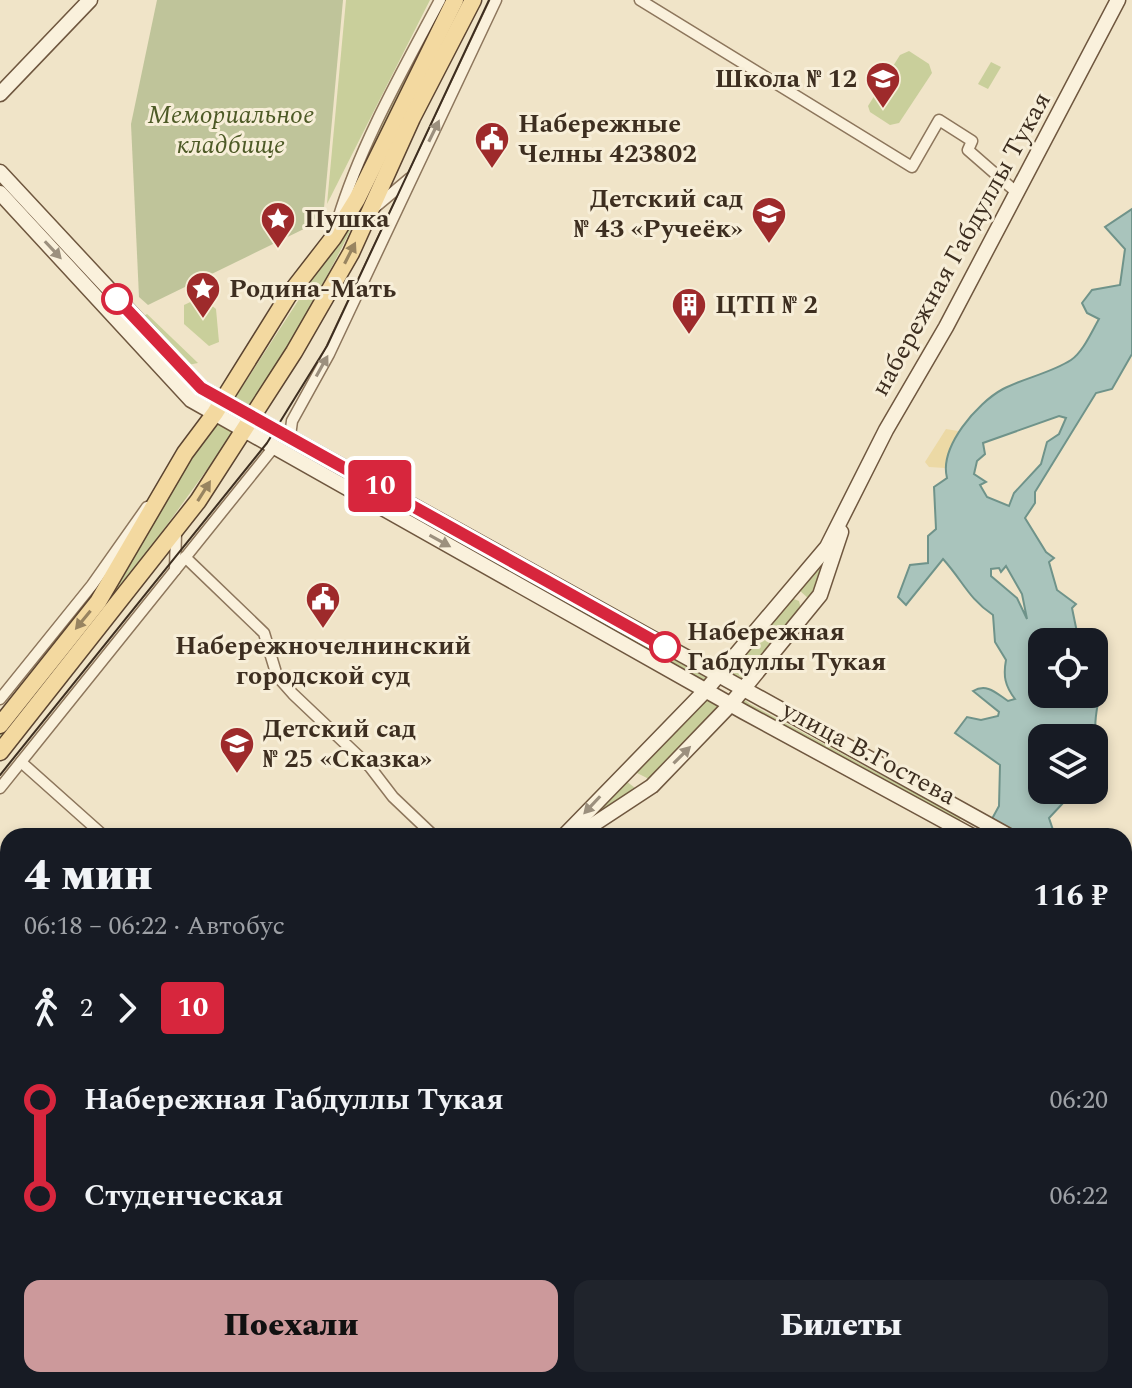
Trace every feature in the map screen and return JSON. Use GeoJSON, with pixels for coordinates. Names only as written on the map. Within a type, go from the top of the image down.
{"type":"FeatureCollection","features":[{"type":"Feature","properties":{"kind":"main road"},"geometry":{"type":"LineString","coordinates":[[0,94],[90,0]]}},
{"type":"Feature","properties":{"kind":"main road"},"geometry":{"type":"LineString","coordinates":[[0,725],[98,602],[160,494],[288,296],[333,238],[357,199],[455,0]]}},
{"type":"Feature","properties":{"kind":"main road"},"geometry":{"type":"LineString","coordinates":[[0,752],[176,530],[247,423],[344,266],[473,0]]}},
{"type":"Feature","properties":{"kind":"main road","name":"набережная Габдуллы Тукая"},"geometry":{"type":"LineString","coordinates":[[571,828],[706,690],[827,547],[1118,0]]}},
{"type":"Feature","properties":{"kind":"main road"},"geometry":{"type":"LineString","coordinates":[[0,172],[88,279]]}},
{"type":"Feature","properties":{"kind":"main road"},"geometry":{"type":"LineString","coordinates":[[0,193],[219,407],[247,423]]}},
{"type":"Feature","properties":{"kind":"main road","name":"улица В.Гостева"},"geometry":{"type":"LineString","coordinates":[[247,423],[290,436],[994,828]]}},
{"type":"Feature","properties":{"kind":"main road","name":"улица В.Гостева"},"geometry":{"type":"LineString","coordinates":[[247,423],[274,447],[737,708],[958,828]]}},
{"type":"Feature","properties":{"kind":"main road","name":"набережная Габдуллы Тукая"},"geometry":{"type":"LineString","coordinates":[[588,828],[652,786],[737,708],[743,689],[804,617],[825,584],[846,510]]}},
{"type":"Feature","properties":{"kind":"main road"},"geometry":{"type":"LineString","coordinates":[[469,557],[480,555],[479,543]]}},
{"type":"Feature","properties":{"kind":"main road"},"geometry":{"type":"LineString","coordinates":[[785,597],[796,593],[805,598],[804,617]]}},
{"type":"Feature","properties":{"kind":"main road"},"geometry":{"type":"LineString","coordinates":[[635,760],[630,771],[632,779],[637,784],[652,786]]}},
{"type":"Feature","properties":{"kind":"street"},"geometry":{"type":"LineString","coordinates":[[333,238],[346,193],[440,0]]}},
{"type":"Feature","properties":{"kind":"street"},"geometry":{"type":"LineString","coordinates":[[290,436],[292,421],[329,354],[496,0]]}},
{"type":"Feature","properties":{"kind":"street"},"geometry":{"type":"LineString","coordinates":[[640,0],[912,167],[939,120],[972,141],[968,150],[1015,191]]}},
{"type":"Feature","properties":{"kind":"street"},"geometry":{"type":"LineString","coordinates":[[368,213],[415,173]]}},
{"type":"Feature","properties":{"kind":"street"},"geometry":{"type":"LineString","coordinates":[[0,788],[274,447]]}},
{"type":"Feature","properties":{"kind":"street"},"geometry":{"type":"LineString","coordinates":[[0,699],[92,585],[133,523],[160,494]]}},
{"type":"Feature","properties":{"kind":"street"},"geometry":{"type":"LineString","coordinates":[[175,570],[176,530]]}},
{"type":"Feature","properties":{"kind":"street"},"geometry":{"type":"LineString","coordinates":[[185,557],[264,633],[277,676],[370,767],[393,797],[426,828]]}},
{"type":"Feature","properties":{"kind":"street"},"geometry":{"type":"LineString","coordinates":[[21,762],[95,828]]}},
{"type":"Feature","properties":{"kind":"green space","name":"Мемориальное кладбище"},"geometry":{"type":"Polygon","coordinates":[[[157,0],[343,0],[324,208],[308,227],[148,305],[139,297],[131,124],[157,0]]]}},
{"type":"Feature","properties":{"kind":"green space"},"geometry":{"type":"Polygon","coordinates":[[[346,0],[430,0],[327,204],[346,0]]]}},
{"type":"Feature","properties":{"kind":"green space"},"geometry":{"type":"Polygon","coordinates":[[[443,0],[446,0],[353,192],[352,187],[443,0]]]}},
{"type":"Feature","properties":{"kind":"green space"},"geometry":{"type":"Polygon","coordinates":[[[909,51],[929,64],[932,73],[899,123],[890,125],[870,112],[868,106],[900,55],[909,51]]]}},
{"type":"Feature","properties":{"kind":"green space"},"geometry":{"type":"Polygon","coordinates":[[[991,62],[1001,67],[988,89],[978,84],[991,62]]]}},
{"type":"Feature","properties":{"kind":"green space"},"geometry":{"type":"Polygon","coordinates":[[[399,123],[350,232],[292,338],[250,406],[235,398],[320,267],[399,123]]]}},
{"type":"Feature","properties":{"kind":"green space"},"geometry":{"type":"Polygon","coordinates":[[[201,297],[216,309],[219,342],[209,346],[184,324],[184,305],[201,297]]]}},
{"type":"Feature","properties":{"kind":"green space"},"geometry":{"type":"Polygon","coordinates":[[[147,314],[198,363],[183,366],[139,319],[147,314]]]}},
{"type":"Feature","properties":{"kind":"green space"},"geometry":{"type":"Polygon","coordinates":[[[215,422],[232,432],[224,446],[117,594],[0,741],[0,734],[105,602],[166,496],[215,422]]]}},
{"type":"Feature","properties":{"kind":"green space"},"geometry":{"type":"Polygon","coordinates":[[[277,435],[475,547],[475,552],[274,439],[277,435]]]}},
{"type":"Feature","properties":{"kind":"green space"},"geometry":{"type":"Polygon","coordinates":[[[831,547],[816,592],[809,599],[799,590],[831,547]]]}},
{"type":"Feature","properties":{"kind":"green space"},"geometry":{"type":"Polygon","coordinates":[[[486,554],[708,679],[704,683],[482,559],[486,554]]]}},
{"type":"Feature","properties":{"kind":"green space"},"geometry":{"type":"Polygon","coordinates":[[[791,598],[799,601],[801,609],[740,686],[724,675],[791,598]]]}},
{"type":"Feature","properties":{"kind":"green space"},"geometry":{"type":"Polygon","coordinates":[[[706,696],[722,705],[651,780],[637,773],[639,765],[706,696]]]}},
{"type":"Feature","properties":{"kind":"green space"},"geometry":{"type":"Polygon","coordinates":[[[742,698],[961,818],[959,821],[746,708],[738,702],[742,698]]]}},
{"type":"Feature","properties":{"kind":"green space"},"geometry":{"type":"Polygon","coordinates":[[[626,781],[639,791],[590,822],[587,816],[626,781]]]}},
{"type":"Feature","properties":{"kind":"sand"},"geometry":{"type":"Polygon","coordinates":[[[946,429],[958,431],[945,468],[929,467],[925,462],[946,429]]]}},
{"type":"Feature","properties":{"kind":"water"},"geometry":{"type":"Polygon","coordinates":[[[1132,209],[1132,354],[1112,389],[1096,393],[1035,492],[1035,503],[1025,518],[1046,552],[1054,558],[1049,562],[1057,590],[1076,604],[1072,608],[1076,628],[1028,628],[1028,708],[1097,708],[1095,724],[1028,724],[1028,804],[1062,804],[1049,818],[1052,828],[987,828],[999,806],[1000,765],[955,733],[967,717],[981,720],[998,716],[999,712],[973,691],[983,688],[1008,701],[1015,699],[1006,681],[1006,660],[995,642],[993,615],[971,596],[943,559],[906,605],[898,597],[910,565],[928,563],[928,536],[936,529],[934,487],[947,478],[949,453],[962,427],[982,404],[1003,389],[1071,360],[1087,341],[1099,319],[1087,313],[1082,303],[1092,290],[1120,285],[1125,249],[1105,227],[1132,209]],[[1059,416],[983,443],[985,454],[977,461],[974,474],[986,482],[980,485],[987,497],[1009,506],[1014,493],[1041,464],[1047,442],[1059,434],[1066,418],[1059,416]],[[1006,566],[1001,572],[999,568],[991,569],[991,576],[1017,598],[1027,619],[1022,594],[1006,566]]]}},
{"type":"Feature","properties":{"kind":"tram line"},"geometry":{"type":"LineString","coordinates":[[0,775],[267,443],[327,346],[489,0]]}},
{"type":"Feature","properties":{"kind":"bus line","name":"10"},"geometry":{"type":"LineString","coordinates":[[117,299],[201,388],[665,647]]}},
{"type":"Feature","properties":{"kind":"place","name":"Школа № 12"},"geometry":{"type":"Point","coordinates":[883,110]}},
{"type":"Feature","properties":{"kind":"place","name":"Набережные Челны 423802"},"geometry":{"type":"Point","coordinates":[492,170]}},
{"type":"Feature","properties":{"kind":"place","name":"Детский сад № 43 «Ручеёк»"},"geometry":{"type":"Point","coordinates":[769,245]}},
{"type":"Feature","properties":{"kind":"place","name":"Пушка"},"geometry":{"type":"Point","coordinates":[278,250]}},
{"type":"Feature","properties":{"kind":"place","name":"Родина-Мать"},"geometry":{"type":"Point","coordinates":[203,320]}},
{"type":"Feature","properties":{"kind":"place","name":"ЦТП № 2"},"geometry":{"type":"Point","coordinates":[689,336]}},
{"type":"Feature","properties":{"kind":"place","name":"Набережночелнинский городской суд"},"geometry":{"type":"Point","coordinates":[323,630]}},
{"type":"Feature","properties":{"kind":"place","name":"Набережная Габдуллы Тукая"},"geometry":{"type":"Point","coordinates":[665,647]}},
{"type":"Feature","properties":{"kind":"place","name":"Детский сад № 25 «Сказка»"},"geometry":{"type":"Point","coordinates":[237,775]}}]}
